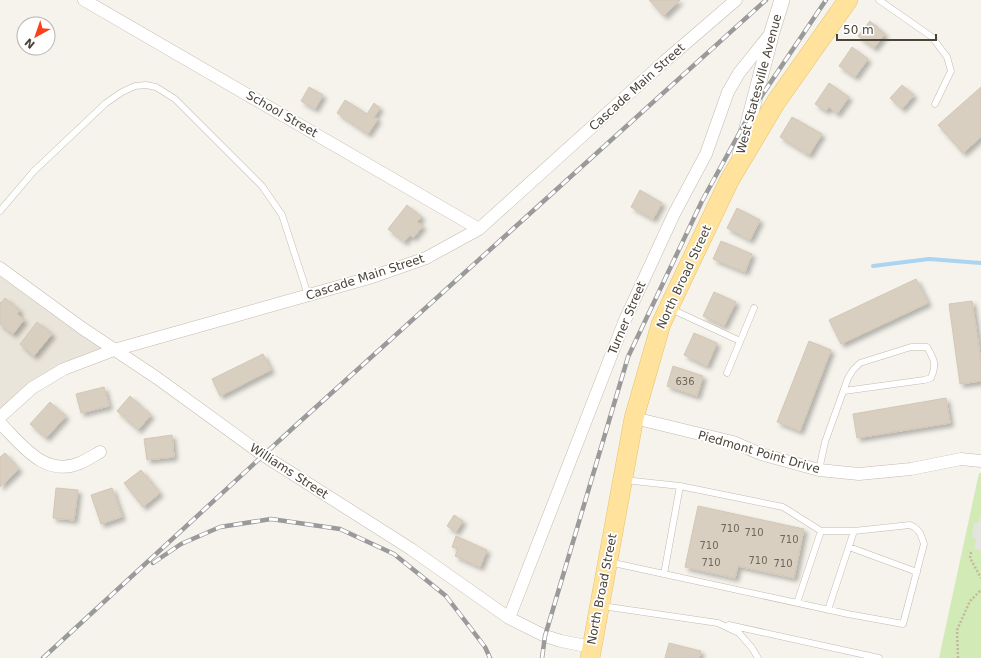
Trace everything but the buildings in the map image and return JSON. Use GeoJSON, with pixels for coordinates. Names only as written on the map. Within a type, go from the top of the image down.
{"type":"FeatureCollection","features":[{"type":"Feature","properties":{"kind":"main road","name":"North Broad Street"},"geometry":{"type":"LineString","coordinates":[[590,652],[634,418],[661,324],[729,181],[776,102],[848,0]]}},
{"type":"Feature","properties":{"kind":"street","name":"School Street"},"geometry":{"type":"LineString","coordinates":[[84,0],[479,229]]}},
{"type":"Feature","properties":{"kind":"street","name":"Cascade Main Street"},"geometry":{"type":"LineString","coordinates":[[0,417],[32,388],[64,369],[114,350],[369,278],[426,258],[479,229],[665,61],[736,0]]}},
{"type":"Feature","properties":{"kind":"street","name":"West Statesville Avenue"},"geometry":{"type":"LineString","coordinates":[[736,169],[772,32],[782,0]]}},
{"type":"Feature","properties":{"kind":"street","name":"Turner Street"},"geometry":{"type":"LineString","coordinates":[[509,618],[625,320],[674,214],[706,154],[728,92],[739,72],[772,32]]}},
{"type":"Feature","properties":{"kind":"street","name":"Williams Street"},"geometry":{"type":"LineString","coordinates":[[0,268],[114,350],[157,378],[263,455],[411,549],[509,618],[545,636],[590,652]]}},
{"type":"Feature","properties":{"kind":"street","name":"Piedmont Point Drive"},"geometry":{"type":"LineString","coordinates":[[634,418],[733,442],[761,454],[820,470],[859,474],[910,469],[961,459],[981,461]]}},
{"type":"Feature","properties":{"kind":"street"},"geometry":{"type":"LineString","coordinates":[[0,423],[30,453],[46,464],[62,467],[79,464],[100,452]]}},
{"type":"Feature","properties":{"kind":"lane"},"geometry":{"type":"LineString","coordinates":[[879,0],[932,37],[947,56],[951,71],[935,104]]}},
{"type":"Feature","properties":{"kind":"lane"},"geometry":{"type":"LineString","coordinates":[[0,211],[34,171],[106,103],[122,92],[135,86],[146,85],[156,87],[175,100],[262,186],[282,215],[308,295]]}},
{"type":"Feature","properties":{"kind":"lane"},"geometry":{"type":"LineString","coordinates":[[669,308],[740,340]]}},
{"type":"Feature","properties":{"kind":"lane"},"geometry":{"type":"LineString","coordinates":[[727,373],[754,308]]}},
{"type":"Feature","properties":{"kind":"lane"},"geometry":{"type":"LineString","coordinates":[[820,470],[825,442],[848,378],[860,363],[912,347],[926,347],[934,359],[934,370],[931,378],[844,391]]}},
{"type":"Feature","properties":{"kind":"lane"},"geometry":{"type":"LineString","coordinates":[[607,562],[828,610],[903,624],[924,544],[921,533],[910,525],[854,531],[821,532],[783,506],[680,486],[622,479]]}},
{"type":"Feature","properties":{"kind":"lane"},"geometry":{"type":"LineString","coordinates":[[664,574],[680,486]]}},
{"type":"Feature","properties":{"kind":"lane"},"geometry":{"type":"LineString","coordinates":[[828,610],[854,531]]}},
{"type":"Feature","properties":{"kind":"lane"},"geometry":{"type":"LineString","coordinates":[[797,603],[821,532]]}},
{"type":"Feature","properties":{"kind":"lane"},"geometry":{"type":"LineString","coordinates":[[849,547],[917,572]]}},
{"type":"Feature","properties":{"kind":"lane"},"geometry":{"type":"LineString","coordinates":[[599,606],[718,623],[879,658]]}},
{"type":"Feature","properties":{"kind":"lane"},"geometry":{"type":"LineString","coordinates":[[718,623],[739,633],[752,648],[758,658]]}},
{"type":"Feature","properties":{"kind":"path"},"geometry":{"type":"LineString","coordinates":[[971,552],[970,558],[981,578]]}},
{"type":"Feature","properties":{"kind":"path"},"geometry":{"type":"LineString","coordinates":[[958,658],[957,630],[970,601],[981,590]]}},
{"type":"Feature","properties":{"kind":"shaded area"},"geometry":{"type":"Polygon","coordinates":[[[0,268],[114,350],[64,369],[0,417],[0,268]]]}},
{"type":"Feature","properties":{"kind":"shaded area"},"geometry":{"type":"Polygon","coordinates":[[[981,514],[981,550],[974,549],[976,541],[972,537],[974,524],[979,522],[981,514]]]}},
{"type":"Feature","properties":{"kind":"green space"},"geometry":{"type":"Polygon","coordinates":[[[979,473],[981,473],[981,658],[939,658],[979,473]]]}},
{"type":"Feature","properties":{"kind":"waterway"},"geometry":{"type":"LineString","coordinates":[[873,266],[929,259],[981,263]]}},
{"type":"Feature","properties":{"kind":"railway"},"geometry":{"type":"LineString","coordinates":[[43,658],[294,427],[766,0]]}},
{"type":"Feature","properties":{"kind":"railway"},"geometry":{"type":"LineString","coordinates":[[542,658],[545,636],[628,357],[702,201],[752,110],[826,0]]}},
{"type":"Feature","properties":{"kind":"railway"},"geometry":{"type":"LineString","coordinates":[[153,563],[181,544],[220,527],[271,519],[340,529],[394,554],[446,596],[485,647],[490,658]]}}]}
